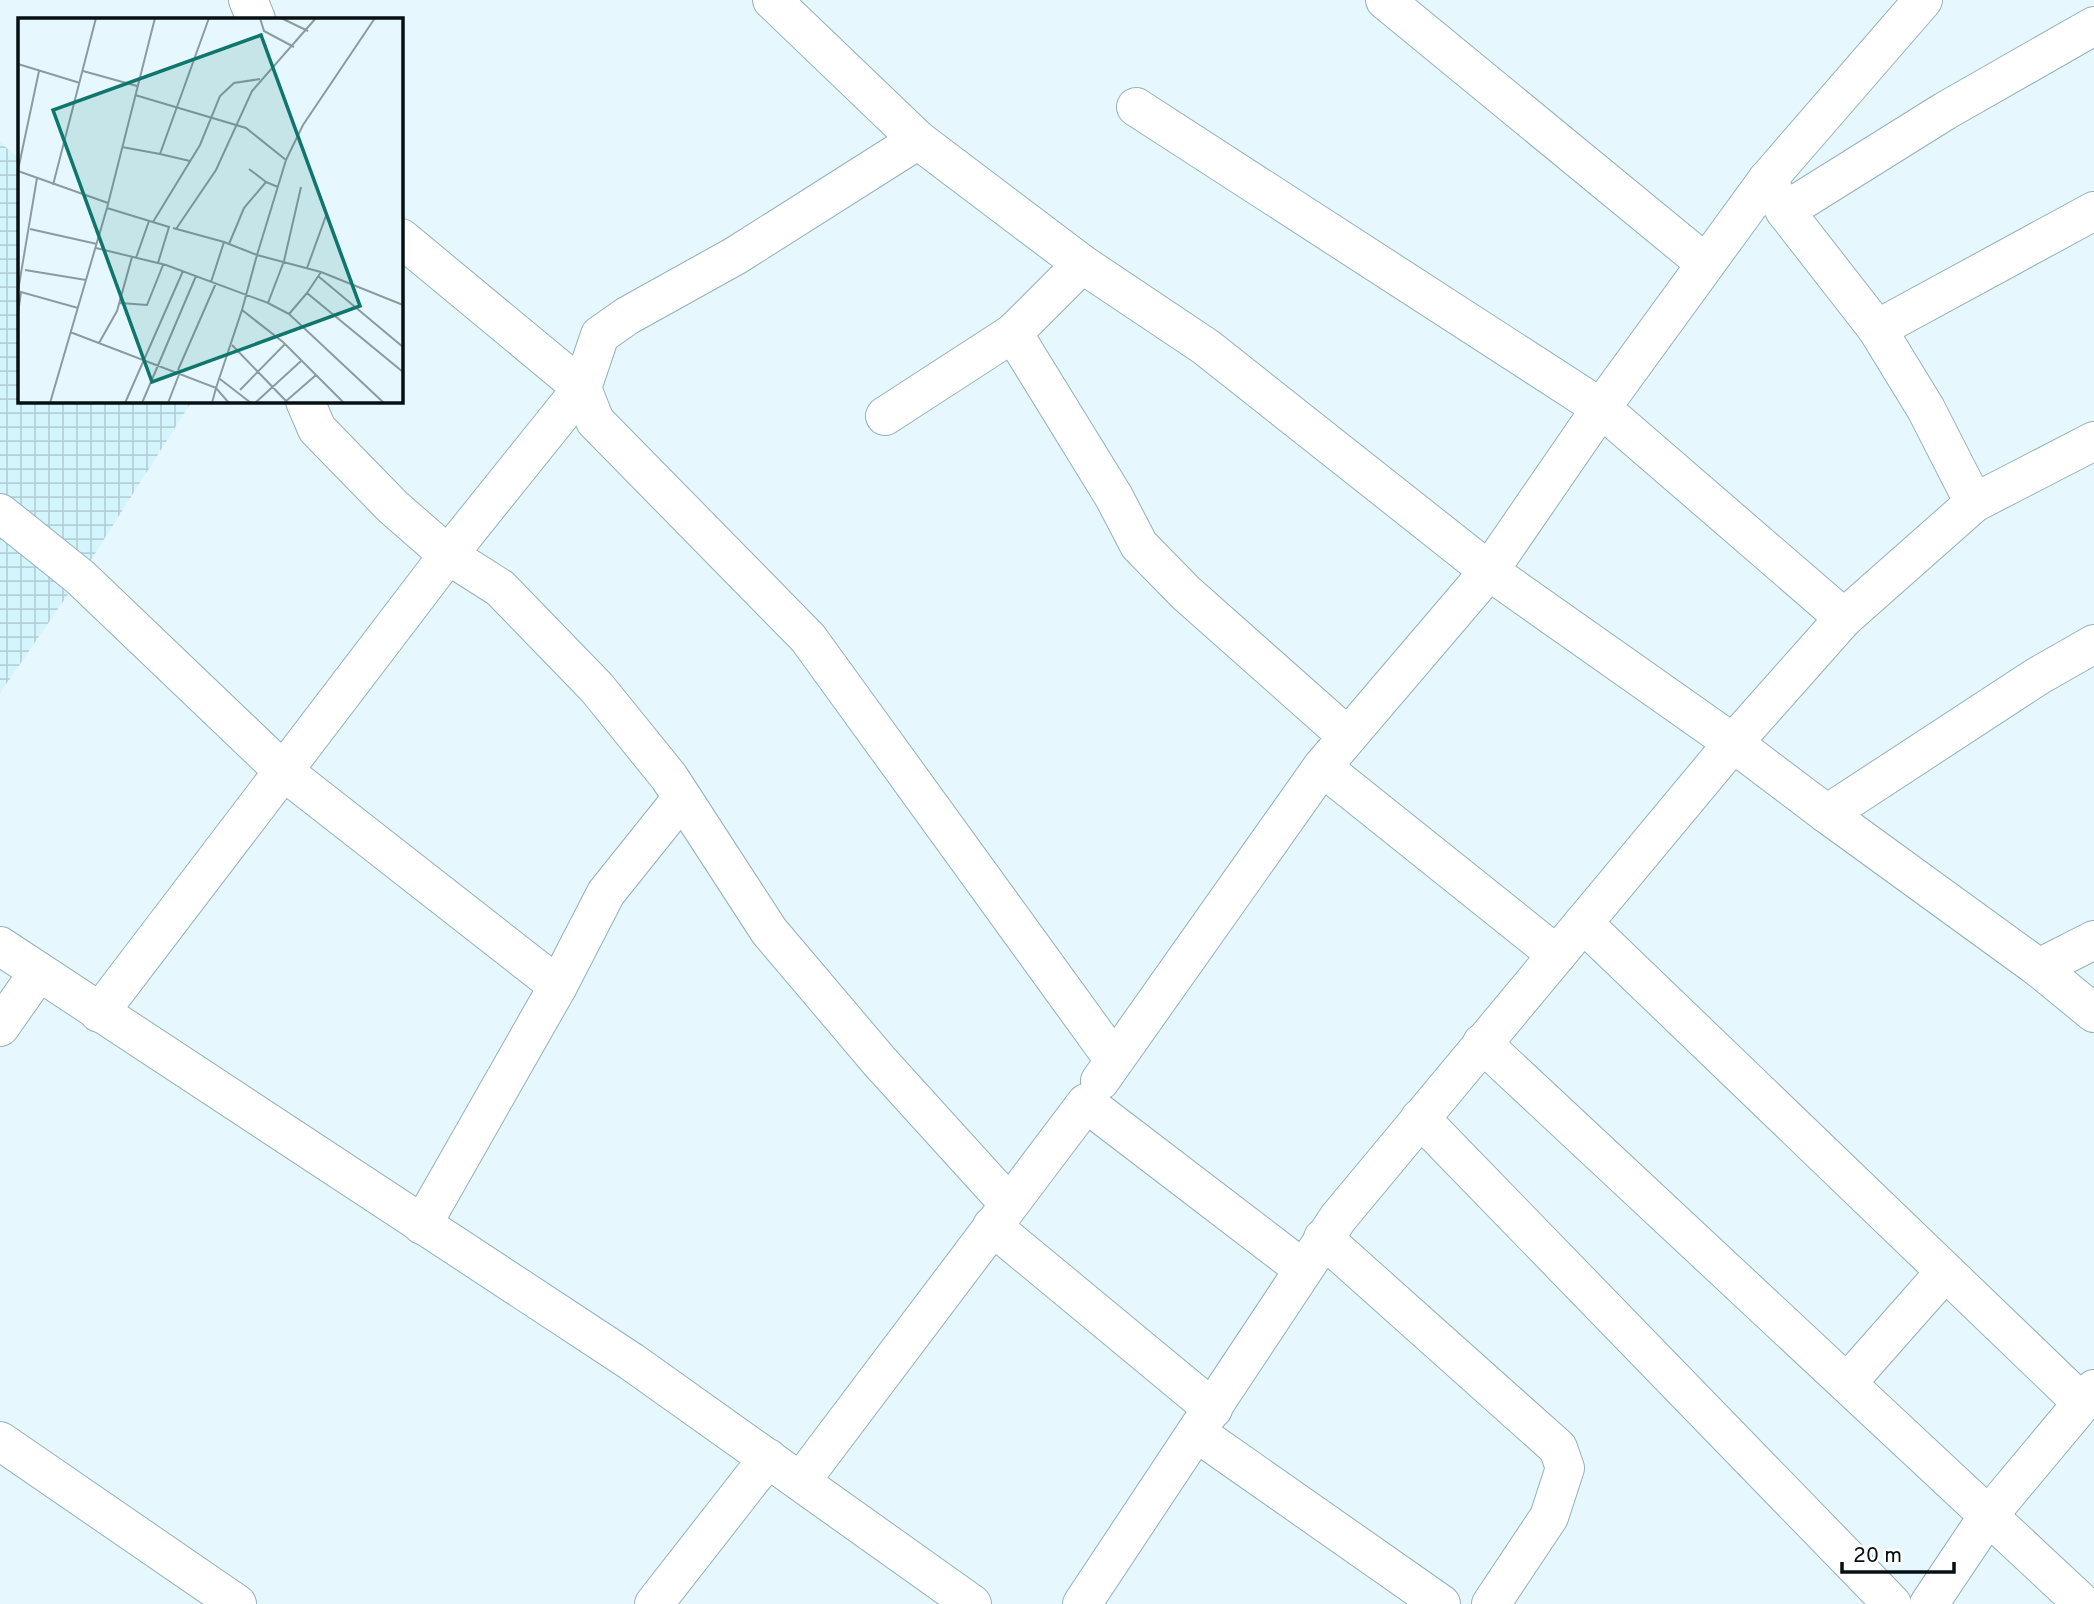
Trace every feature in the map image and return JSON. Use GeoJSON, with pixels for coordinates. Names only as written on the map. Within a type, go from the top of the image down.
{"type":"FeatureCollection","features":[{"type":"Feature","properties":{"kind":"street"},"geometry":{"type":"LineString","coordinates":[[248,0],[256,18]]}},
{"type":"Feature","properties":{"kind":"street"},"geometry":{"type":"LineString","coordinates":[[772,0],[918,140],[1082,264],[1206,347],[1489,571],[1733,743],[1826,814],[2039,968],[2094,1013]]}},
{"type":"Feature","properties":{"kind":"street"},"geometry":{"type":"LineString","coordinates":[[1385,0],[1705,263]]}},
{"type":"Feature","properties":{"kind":"street"},"geometry":{"type":"LineString","coordinates":[[801,1481],[1086,1103],[1322,766],[1489,571],[1705,263],[1776,196],[1923,0]]}},
{"type":"Feature","properties":{"kind":"street"},"geometry":{"type":"LineString","coordinates":[[1776,196],[1945,111],[2094,26]]}},
{"type":"Feature","properties":{"kind":"street"},"geometry":{"type":"LineString","coordinates":[[1136,107],[1601,408],[1844,618]]}},
{"type":"Feature","properties":{"kind":"street"},"geometry":{"type":"LineString","coordinates":[[99,1013],[448,555],[582,388],[600,335],[627,316],[736,256],[918,140]]}},
{"type":"Feature","properties":{"kind":"street"},"geometry":{"type":"LineString","coordinates":[[1776,196],[1877,329],[1926,409],[1974,503]]}},
{"type":"Feature","properties":{"kind":"street"},"geometry":{"type":"LineString","coordinates":[[1877,329],[2094,211]]}},
{"type":"Feature","properties":{"kind":"street"},"geometry":{"type":"LineString","coordinates":[[402,239],[582,388],[595,421],[808,638],[1114,1060]]}},
{"type":"Feature","properties":{"kind":"street"},"geometry":{"type":"LineString","coordinates":[[885,416],[1013,332],[1082,264]]}},
{"type":"Feature","properties":{"kind":"street"},"geometry":{"type":"LineString","coordinates":[[1013,332],[1114,497],[1139,545],[1186,593],[1346,735]]}},
{"type":"Feature","properties":{"kind":"street"},"geometry":{"type":"LineString","coordinates":[[305,402],[317,429],[393,507],[448,555],[500,588],[597,688],[682,798],[769,931],[880,1062],[1000,1215],[1205,1421],[1441,1604]]}},
{"type":"Feature","properties":{"kind":"street"},"geometry":{"type":"LineString","coordinates":[[1082,1604],[1313,1254],[1420,1118],[1733,743],[1844,618],[1974,503],[2094,441]]}},
{"type":"Feature","properties":{"kind":"street"},"geometry":{"type":"LineString","coordinates":[[0,513],[80,577],[282,770],[558,986]]}},
{"type":"Feature","properties":{"kind":"street"},"geometry":{"type":"LineString","coordinates":[[1826,814],[2015,690],[2094,644]]}},
{"type":"Feature","properties":{"kind":"street"},"geometry":{"type":"LineString","coordinates":[[1322,766],[1557,955]]}},
{"type":"Feature","properties":{"kind":"street"},"geometry":{"type":"LineString","coordinates":[[422,1225],[558,986],[606,893],[682,798]]}},
{"type":"Feature","properties":{"kind":"street"},"geometry":{"type":"LineString","coordinates":[[1583,923],[1945,1272],[2087,1396],[1988,1516],[1928,1604]]}},
{"type":"Feature","properties":{"kind":"street"},"geometry":{"type":"LineString","coordinates":[[2039,968],[2094,940]]}},
{"type":"Feature","properties":{"kind":"street"},"geometry":{"type":"LineString","coordinates":[[0,946],[632,1362],[972,1604]]}},
{"type":"Feature","properties":{"kind":"street"},"geometry":{"type":"LineString","coordinates":[[0,1027],[38,973]]}},
{"type":"Feature","properties":{"kind":"street"},"geometry":{"type":"LineString","coordinates":[[1482,1043],[2083,1604]]}},
{"type":"Feature","properties":{"kind":"street"},"geometry":{"type":"LineString","coordinates":[[1086,1103],[1313,1254],[1558,1448],[1565,1468],[1549,1517],[1491,1604]]}},
{"type":"Feature","properties":{"kind":"street"},"geometry":{"type":"LineString","coordinates":[[1420,1118],[1892,1604]]}},
{"type":"Feature","properties":{"kind":"street"},"geometry":{"type":"LineString","coordinates":[[1847,1383],[1945,1272]]}},
{"type":"Feature","properties":{"kind":"street"},"geometry":{"type":"LineString","coordinates":[[0,1441],[237,1604]]}},
{"type":"Feature","properties":{"kind":"street"},"geometry":{"type":"LineString","coordinates":[[654,1604],[768,1458]]}},
{"type":"Feature","properties":{"kind":"shaded area"},"geometry":{"type":"Polygon","coordinates":[[[0,142],[18,158],[18,402],[191,402],[80,577],[0,693],[0,142]]]}}]}
